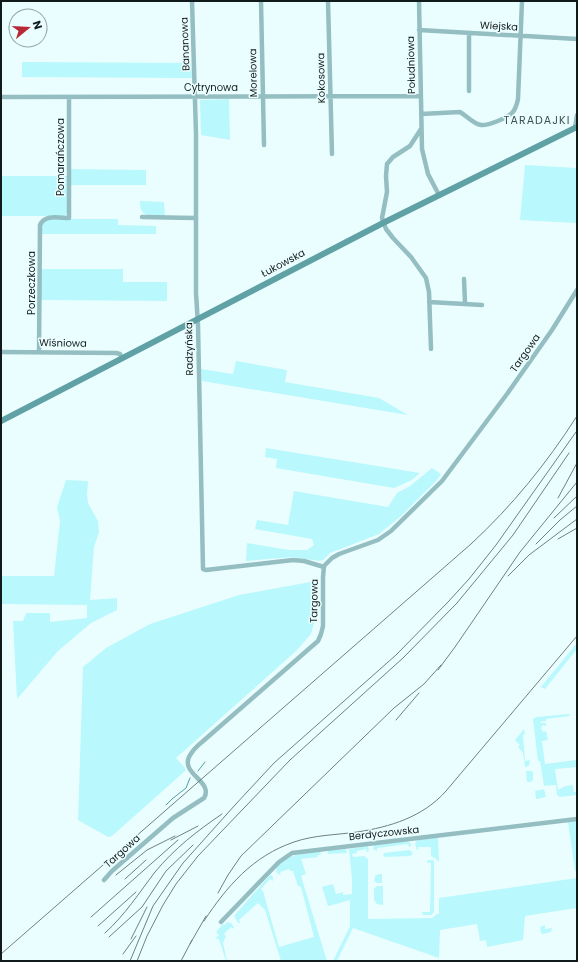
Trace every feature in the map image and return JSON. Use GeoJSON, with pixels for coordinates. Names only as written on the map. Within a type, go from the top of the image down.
{"type":"FeatureCollection","features":[{"type":"Feature","properties":{"kind":"main road","name":"Łukowska"},"geometry":{"type":"LineString","coordinates":[[1,421],[383,223],[576,127]]}},
{"type":"Feature","properties":{"kind":"street","name":"Bananowa"},"geometry":{"type":"LineString","coordinates":[[192,1],[196,134]]}},
{"type":"Feature","properties":{"kind":"street","name":"Morelowa"},"geometry":{"type":"LineString","coordinates":[[261,1],[264,144]]}},
{"type":"Feature","properties":{"kind":"street","name":"Kokosowa"},"geometry":{"type":"LineString","coordinates":[[328,1],[332,154]]}},
{"type":"Feature","properties":{"kind":"street","name":"Południowa"},"geometry":{"type":"LineString","coordinates":[[419,1],[422,149],[428,174],[439,195]]}},
{"type":"Feature","properties":{"kind":"street"},"geometry":{"type":"LineString","coordinates":[[421,114],[460,112],[475,123],[487,125],[506,118],[512,113],[516,107],[518,99],[522,1]]}},
{"type":"Feature","properties":{"kind":"street","name":"Wiejska"},"geometry":{"type":"LineString","coordinates":[[419,30],[577,39]]}},
{"type":"Feature","properties":{"kind":"street"},"geometry":{"type":"LineString","coordinates":[[469,33],[469,91]]}},
{"type":"Feature","properties":{"kind":"street","name":"Cytrynowa"},"geometry":{"type":"LineString","coordinates":[[1,97],[420,96]]}},
{"type":"Feature","properties":{"kind":"street","name":"Pomarańczowa"},"geometry":{"type":"LineString","coordinates":[[48,217],[69,218],[69,97]]}},
{"type":"Feature","properties":{"kind":"street"},"geometry":{"type":"LineString","coordinates":[[576,127],[577,115]]}},
{"type":"Feature","properties":{"kind":"street"},"geometry":{"type":"LineString","coordinates":[[421,129],[410,146],[393,157],[387,164],[387,192],[383,213],[383,223],[393,238],[411,257],[426,278],[429,302],[431,349]]}},
{"type":"Feature","properties":{"kind":"street","name":"Radzyńska"},"geometry":{"type":"LineString","coordinates":[[196,134],[196,293],[198,319],[203,569],[206,570],[282,560],[298,560],[324,567]]}},
{"type":"Feature","properties":{"kind":"street","name":"Porzeczkowa"},"geometry":{"type":"LineString","coordinates":[[39,352],[40,225],[42,220],[48,217]]}},
{"type":"Feature","properties":{"kind":"street"},"geometry":{"type":"LineString","coordinates":[[142,217],[195,218]]}},
{"type":"Feature","properties":{"kind":"street"},"geometry":{"type":"LineString","coordinates":[[464,279],[465,303]]}},
{"type":"Feature","properties":{"kind":"street","name":"Targowa"},"geometry":{"type":"LineString","coordinates":[[104,880],[173,818],[204,798],[206,788],[189,768],[189,756],[202,742],[318,641],[322,626],[324,567],[328,561],[339,554],[378,540],[386,535],[406,518],[442,481],[507,394],[552,330],[577,290]]}},
{"type":"Feature","properties":{"kind":"street"},"geometry":{"type":"LineString","coordinates":[[429,302],[482,305]]}},
{"type":"Feature","properties":{"kind":"street","name":"Wiśniowa"},"geometry":{"type":"LineString","coordinates":[[1,352],[116,353],[120,354],[122,358]]}},
{"type":"Feature","properties":{"kind":"street","name":"Berdyczowska"},"geometry":{"type":"LineString","coordinates":[[221,922],[278,862],[292,853],[577,819]]}},
{"type":"Feature","properties":{"kind":"shaded area"},"geometry":{"type":"Polygon","coordinates":[[[22,62],[191,63],[192,78],[22,77],[22,62]]]}},
{"type":"Feature","properties":{"kind":"shaded area"},"geometry":{"type":"Polygon","coordinates":[[[229,99],[230,140],[201,135],[200,100],[229,99]]]}},
{"type":"Feature","properties":{"kind":"shaded area"},"geometry":{"type":"Polygon","coordinates":[[[525,165],[577,168],[577,223],[520,220],[525,165]]]}},
{"type":"Feature","properties":{"kind":"shaded area"},"geometry":{"type":"Polygon","coordinates":[[[71,169],[146,170],[146,185],[71,185],[71,169]]]}},
{"type":"Feature","properties":{"kind":"shaded area"},"geometry":{"type":"Polygon","coordinates":[[[1,176],[68,176],[67,214],[64,216],[1,216],[1,176]]]}},
{"type":"Feature","properties":{"kind":"shaded area"},"geometry":{"type":"Polygon","coordinates":[[[140,201],[164,202],[165,217],[147,215],[140,207],[140,201]]]}},
{"type":"Feature","properties":{"kind":"shaded area"},"geometry":{"type":"Polygon","coordinates":[[[48,219],[118,219],[118,225],[156,226],[156,234],[42,234],[42,224],[48,219]]]}},
{"type":"Feature","properties":{"kind":"shaded area"},"geometry":{"type":"Polygon","coordinates":[[[41,269],[123,269],[123,282],[167,282],[167,301],[41,300],[41,269]]]}},
{"type":"Feature","properties":{"kind":"shaded area"},"geometry":{"type":"Polygon","coordinates":[[[236,361],[287,370],[285,382],[379,398],[408,415],[202,381],[201,369],[233,374],[236,361]]]}},
{"type":"Feature","properties":{"kind":"shaded area"},"geometry":{"type":"Polygon","coordinates":[[[266,448],[420,473],[412,480],[394,488],[276,468],[277,459],[265,457],[266,448]]]}},
{"type":"Feature","properties":{"kind":"shaded area"},"geometry":{"type":"Polygon","coordinates":[[[432,468],[441,474],[437,480],[400,517],[379,534],[330,553],[323,560],[319,561],[293,557],[246,561],[247,543],[289,550],[307,550],[314,545],[312,539],[255,529],[257,520],[288,525],[294,491],[388,507],[397,493],[410,486],[432,468]]]}},
{"type":"Feature","properties":{"kind":"shaded area"},"geometry":{"type":"Polygon","coordinates":[[[66,480],[88,481],[88,503],[98,521],[99,532],[94,547],[90,600],[117,598],[117,610],[91,623],[58,651],[17,699],[13,621],[23,621],[26,613],[50,613],[50,622],[87,618],[87,605],[1,604],[1,576],[54,576],[60,521],[57,507],[66,480]]]}},
{"type":"Feature","properties":{"kind":"shaded area"},"geometry":{"type":"Polygon","coordinates":[[[316,581],[316,616],[311,634],[296,651],[176,758],[185,768],[185,771],[112,836],[108,837],[78,820],[83,667],[106,648],[150,624],[239,595],[316,581]]]}},
{"type":"Feature","properties":{"kind":"shaded area"},"geometry":{"type":"Polygon","coordinates":[[[577,643],[577,649],[545,689],[541,687],[577,643]]]}},
{"type":"Feature","properties":{"kind":"shaded area"},"geometry":{"type":"Polygon","coordinates":[[[569,714],[570,716],[546,719],[546,721],[540,722],[546,723],[546,726],[543,725],[541,728],[543,732],[546,731],[548,740],[542,741],[545,764],[576,760],[577,767],[555,769],[558,790],[566,786],[573,785],[574,792],[577,792],[577,795],[560,797],[557,795],[556,785],[544,786],[540,761],[538,761],[533,719],[536,717],[569,714]]]}},
{"type":"Feature","properties":{"kind":"shaded area"},"geometry":{"type":"Polygon","coordinates":[[[524,729],[525,761],[530,760],[529,766],[525,767],[523,753],[518,747],[520,745],[515,740],[524,729]]]}},
{"type":"Feature","properties":{"kind":"shaded area"},"geometry":{"type":"Polygon","coordinates":[[[526,771],[533,772],[533,780],[531,782],[527,782],[526,771]]]}},
{"type":"Feature","properties":{"kind":"shaded area"},"geometry":{"type":"Polygon","coordinates":[[[544,789],[546,797],[536,799],[535,791],[544,789]]]}},
{"type":"Feature","properties":{"kind":"shaded area"},"geometry":{"type":"Polygon","coordinates":[[[575,821],[577,823],[577,870],[575,871],[568,822],[575,821]]]}},
{"type":"Feature","properties":{"kind":"shaded area"},"geometry":{"type":"Polygon","coordinates":[[[438,837],[439,862],[431,856],[431,847],[418,847],[417,850],[415,844],[417,840],[438,837]]]}},
{"type":"Feature","properties":{"kind":"shaded area"},"geometry":{"type":"Polygon","coordinates":[[[408,841],[411,844],[409,847],[408,844],[377,848],[377,851],[373,849],[374,845],[408,841]]]}},
{"type":"Feature","properties":{"kind":"shaded area"},"geometry":{"type":"Polygon","coordinates":[[[368,846],[368,852],[366,849],[352,854],[353,857],[364,856],[368,859],[368,919],[432,918],[439,914],[439,898],[577,878],[577,908],[525,916],[523,940],[487,947],[486,940],[480,941],[477,924],[440,930],[439,958],[353,928],[337,961],[333,961],[350,926],[350,900],[328,906],[322,887],[333,884],[336,894],[343,892],[343,895],[352,894],[349,849],[368,846]]]}},
{"type":"Feature","properties":{"kind":"shaded area"},"geometry":{"type":"Polygon","coordinates":[[[346,849],[347,853],[327,854],[329,850],[346,849]]]}},
{"type":"Feature","properties":{"kind":"shaded area"},"geometry":{"type":"Polygon","coordinates":[[[410,850],[413,854],[410,856],[385,857],[383,855],[384,853],[410,850]]]}},
{"type":"Feature","properties":{"kind":"shaded area"},"geometry":{"type":"Polygon","coordinates":[[[318,851],[322,854],[318,855],[318,857],[301,859],[306,874],[301,876],[327,961],[281,961],[265,910],[258,903],[239,920],[240,923],[238,923],[234,916],[271,875],[273,877],[273,881],[270,879],[261,889],[263,891],[279,947],[314,937],[301,887],[298,886],[293,871],[290,871],[289,869],[280,872],[281,875],[277,873],[277,867],[279,863],[292,856],[318,851]]]}},
{"type":"Feature","properties":{"kind":"shaded area"},"geometry":{"type":"Polygon","coordinates":[[[428,860],[433,860],[434,862],[434,912],[431,915],[423,915],[422,912],[430,912],[431,863],[427,863],[428,860]]]}},
{"type":"Feature","properties":{"kind":"shaded area"},"geometry":{"type":"Polygon","coordinates":[[[382,874],[382,883],[377,883],[374,881],[375,876],[382,874]]]}},
{"type":"Feature","properties":{"kind":"shaded area"},"geometry":{"type":"Polygon","coordinates":[[[377,886],[383,886],[383,905],[377,904],[374,900],[374,889],[377,886]]]}},
{"type":"Feature","properties":{"kind":"shaded area"},"geometry":{"type":"Polygon","coordinates":[[[227,922],[231,923],[234,929],[231,927],[224,934],[226,936],[223,943],[226,961],[219,939],[215,939],[219,935],[216,932],[223,924],[225,925],[227,922]]]}},
{"type":"Feature","properties":{"kind":"shaded area"},"geometry":{"type":"Polygon","coordinates":[[[545,925],[545,929],[552,928],[551,932],[543,934],[541,933],[540,927],[545,925]]]}},
{"type":"Feature","properties":{"kind":"waterway"},"geometry":{"type":"LineString","coordinates":[[198,771],[205,762]]}},
{"type":"Feature","properties":{"kind":"waterway"},"geometry":{"type":"LineString","coordinates":[[166,805],[186,788],[190,778]]}},
{"type":"Feature","properties":{"kind":"railway"},"geometry":{"type":"LineString","coordinates":[[1,954],[486,530],[515,499],[541,467],[577,416]]}},
{"type":"Feature","properties":{"kind":"railway"},"geometry":{"type":"LineString","coordinates":[[130,961],[153,906],[183,863],[274,763],[396,655],[469,579],[496,545],[576,432]]}},
{"type":"Feature","properties":{"kind":"railway"},"geometry":{"type":"LineString","coordinates":[[137,961],[147,936],[163,905],[176,884],[198,856],[290,760],[403,658],[457,603],[513,535],[569,453]]}},
{"type":"Feature","properties":{"kind":"railway"},"geometry":{"type":"LineString","coordinates":[[558,498],[577,463]]}},
{"type":"Feature","properties":{"kind":"railway"},"geometry":{"type":"LineString","coordinates":[[438,670],[520,552],[577,482]]}},
{"type":"Feature","properties":{"kind":"railway"},"geometry":{"type":"LineString","coordinates":[[554,518],[577,496]]}},
{"type":"Feature","properties":{"kind":"railway"},"geometry":{"type":"LineString","coordinates":[[536,544],[560,520],[577,506]]}},
{"type":"Feature","properties":{"kind":"railway"},"geometry":{"type":"LineString","coordinates":[[508,576],[529,555],[577,519]]}},
{"type":"Feature","properties":{"kind":"railway"},"geometry":{"type":"LineString","coordinates":[[558,539],[577,528]]}},
{"type":"Feature","properties":{"kind":"railway"},"geometry":{"type":"LineString","coordinates":[[204,921],[222,896],[242,874],[266,855],[279,848],[309,838],[357,832],[394,824],[427,808],[446,791],[577,636]]}},
{"type":"Feature","properties":{"kind":"railway"},"geometry":{"type":"LineString","coordinates":[[218,893],[241,856],[394,708],[424,684],[441,665]]}},
{"type":"Feature","properties":{"kind":"railway"},"geometry":{"type":"LineString","coordinates":[[396,720],[419,693]]}},
{"type":"Feature","properties":{"kind":"railway"},"geometry":{"type":"LineString","coordinates":[[105,933],[125,911],[170,855],[195,833],[222,814]]}},
{"type":"Feature","properties":{"kind":"railway"},"geometry":{"type":"LineString","coordinates":[[171,840],[198,826]]}},
{"type":"Feature","properties":{"kind":"railway"},"geometry":{"type":"LineString","coordinates":[[116,875],[147,850],[175,836]]}},
{"type":"Feature","properties":{"kind":"railway"},"geometry":{"type":"LineString","coordinates":[[91,917],[178,840]]}},
{"type":"Feature","properties":{"kind":"railway"},"geometry":{"type":"LineString","coordinates":[[109,937],[142,907],[166,871],[193,845]]}},
{"type":"Feature","properties":{"kind":"railway"},"geometry":{"type":"LineString","coordinates":[[125,879],[146,860]]}},
{"type":"Feature","properties":{"kind":"railway"},"geometry":{"type":"LineString","coordinates":[[98,926],[136,892]]}},
{"type":"Feature","properties":{"kind":"railway"},"geometry":{"type":"LineString","coordinates":[[131,939],[147,907]]}},
{"type":"Feature","properties":{"kind":"railway"},"geometry":{"type":"LineString","coordinates":[[190,944],[206,916]]}},
{"type":"Feature","properties":{"kind":"railway"},"geometry":{"type":"LineString","coordinates":[[123,954],[136,936]]}},
{"type":"Feature","properties":{"kind":"railway"},"geometry":{"type":"LineString","coordinates":[[181,961],[192,940]]}},
{"type":"Feature","properties":{"kind":"district","name":"TARADAJKI"},"geometry":{"type":"Point","coordinates":[537,120]}}]}
